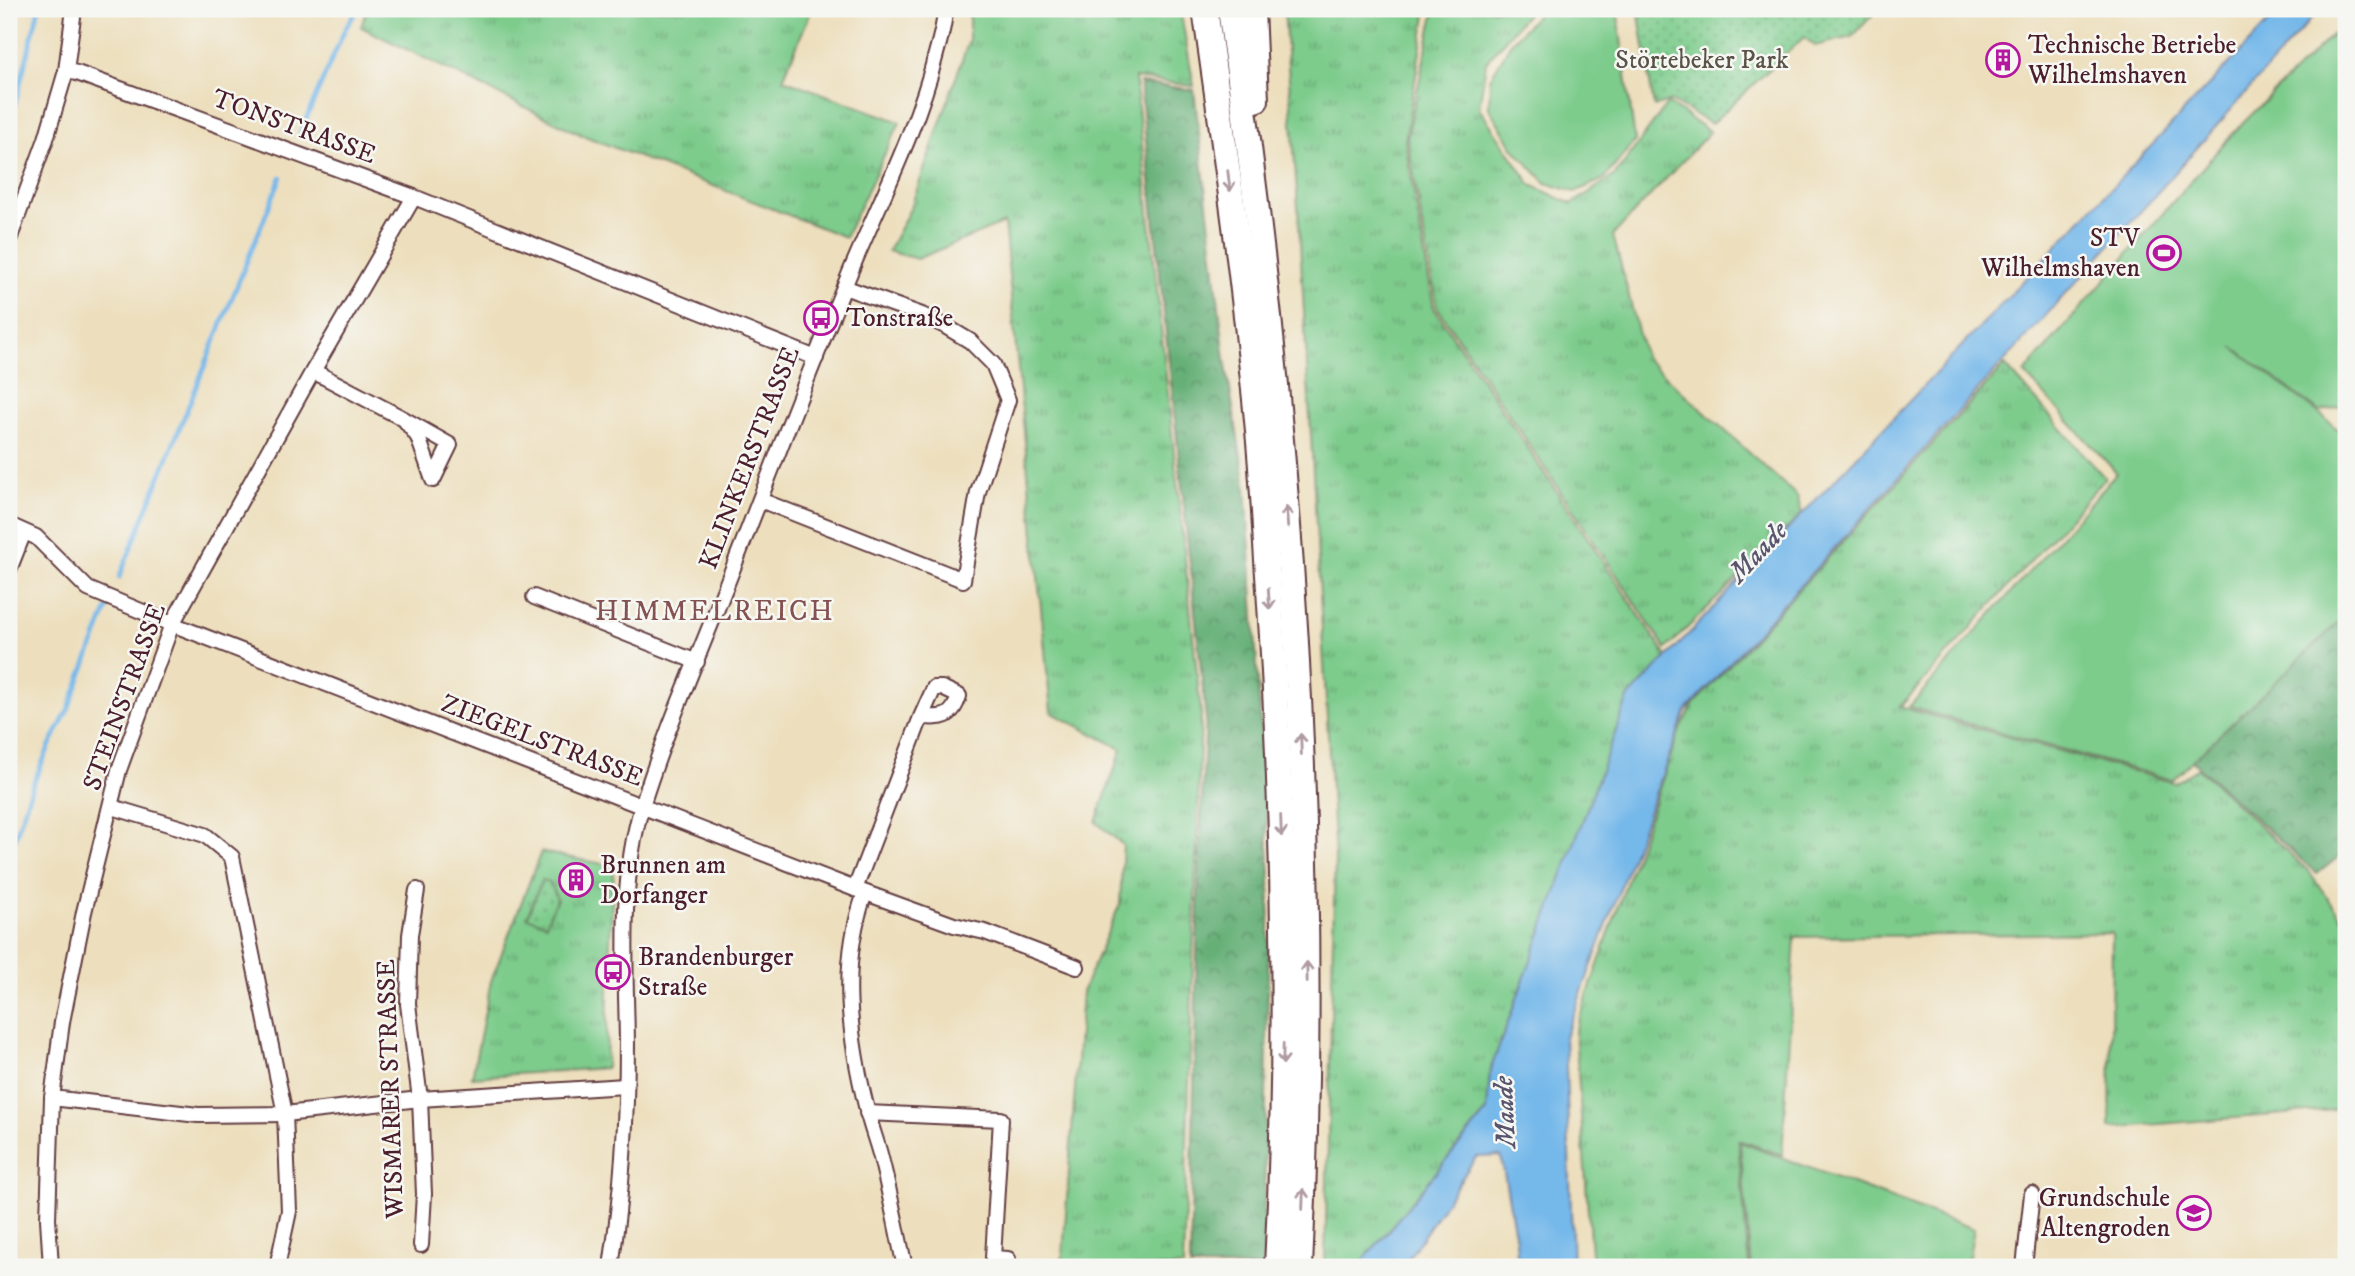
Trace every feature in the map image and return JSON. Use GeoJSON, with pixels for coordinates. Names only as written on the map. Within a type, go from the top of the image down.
{"type":"FeatureCollection","features":[{"type":"Feature","properties":{"kind":"highway"},"geometry":{"type":"LineString","coordinates":[[1189,9],[1205,80],[1220,113]]}},
{"type":"Feature","properties":{"kind":"highway"},"geometry":{"type":"LineString","coordinates":[[1205,9],[1245,305],[1258,433],[1277,712],[1284,1017],[1277,1267]]}},
{"type":"Feature","properties":{"kind":"highway"},"geometry":{"type":"LineString","coordinates":[[1230,9],[1268,301],[1284,475],[1299,710],[1305,854],[1307,1021],[1300,1267]]}},
{"type":"Feature","properties":{"kind":"highway"},"geometry":{"type":"LineString","coordinates":[[1248,141],[1256,100],[1252,9]]}},
{"type":"Feature","properties":{"kind":"street"},"geometry":{"type":"LineString","coordinates":[[9,240],[46,139],[66,71],[74,9]]}},
{"type":"Feature","properties":{"kind":"street","name":"KLINKERSTRASSE"},"geometry":{"type":"LineString","coordinates":[[611,1267],[619,1206],[625,1086],[625,909],[630,863],[642,806],[816,358],[923,97],[945,19],[945,9]]}},
{"type":"Feature","properties":{"kind":"street","name":"TONSTRASSE"},"geometry":{"type":"LineString","coordinates":[[66,71],[414,197],[816,358]]}},
{"type":"Feature","properties":{"kind":"street","name":"STEINSTRASSE"},"geometry":{"type":"LineString","coordinates":[[51,1267],[48,1219],[52,1098],[62,1022],[84,912],[119,770],[172,624],[414,197]]}},
{"type":"Feature","properties":{"kind":"street"},"geometry":{"type":"LineString","coordinates":[[760,500],[963,580],[978,492],[1007,400],[997,372],[993,364],[970,341],[945,326],[922,315],[844,288]]}},
{"type":"Feature","properties":{"kind":"street"},"geometry":{"type":"LineString","coordinates":[[313,371],[404,419]]}},
{"type":"Feature","properties":{"kind":"street","name":"ZIEGELSTRASSE"},"geometry":{"type":"LineString","coordinates":[[9,525],[36,537],[88,589],[172,624],[860,891],[954,925],[985,932],[1077,967]]}},
{"type":"Feature","properties":{"kind":"street"},"geometry":{"type":"LineString","coordinates":[[9,570],[24,532]]}},
{"type":"Feature","properties":{"kind":"street"},"geometry":{"type":"LineString","coordinates":[[534,597],[697,662]]}},
{"type":"Feature","properties":{"kind":"street"},"geometry":{"type":"LineString","coordinates":[[905,1267],[882,1162],[867,1113],[853,1050],[849,1017],[849,969],[860,891],[920,717]]}},
{"type":"Feature","properties":{"kind":"street"},"geometry":{"type":"LineString","coordinates":[[112,807],[205,835],[232,857],[285,1114],[289,1210],[277,1267]]}},
{"type":"Feature","properties":{"kind":"street","name":"WISMARER STRASSE"},"geometry":{"type":"LineString","coordinates":[[417,890],[410,935],[408,1004],[420,1098],[424,1194],[421,1245]]}},
{"type":"Feature","properties":{"kind":"street"},"geometry":{"type":"LineString","coordinates":[[52,1098],[198,1115],[285,1114],[420,1098],[625,1086]]}},
{"type":"Feature","properties":{"kind":"street"},"geometry":{"type":"LineString","coordinates":[[867,1113],[1001,1119],[993,1258],[1008,1259],[1008,1267]]}},
{"type":"Feature","properties":{"kind":"street"},"geometry":{"type":"LineString","coordinates":[[2024,1267],[2032,1194]]}},
{"type":"Feature","properties":{"kind":"green space"},"geometry":{"type":"Polygon","coordinates":[[[367,9],[812,9],[783,79],[900,122],[845,237],[582,135],[361,27],[367,9]]]}},
{"type":"Feature","properties":{"kind":"green space"},"geometry":{"type":"Polygon","coordinates":[[[969,9],[1180,9],[1194,86],[1135,78],[1201,713],[1183,1267],[1062,1267],[1082,992],[1120,904],[1123,845],[1096,822],[1122,749],[1051,712],[1004,223],[917,259],[888,251],[911,207],[969,40],[969,9]]]}},
{"type":"Feature","properties":{"kind":"green space"},"geometry":{"type":"Polygon","coordinates":[[[1284,9],[1427,9],[1405,141],[1434,308],[1667,657],[1628,698],[1490,1071],[1487,1111],[1358,1267],[1325,1261],[1335,859],[1298,207],[1284,9]]]}},
{"type":"Feature","properties":{"kind":"green space"},"geometry":{"type":"Polygon","coordinates":[[[1435,9],[1531,9],[1486,62],[1479,108],[1531,185],[1572,204],[1615,175],[1668,103],[1710,132],[1613,235],[1645,358],[1797,496],[1802,514],[1666,649],[1437,307],[1407,138],[1435,9]]]}},
{"type":"Feature","properties":{"kind":"green space"},"geometry":{"type":"Polygon","coordinates":[[[1542,9],[1617,9],[1635,141],[1604,179],[1575,192],[1546,183],[1514,149],[1489,108],[1490,79],[1510,44],[1542,9]]]}},
{"type":"Feature","properties":{"kind":"green space","name":"Störtebeker Park"},"geometry":{"type":"Polygon","coordinates":[[[1638,9],[1878,9],[1852,37],[1815,46],[1804,37],[1711,124],[1671,101],[1654,107],[1638,9]]]}},
{"type":"Feature","properties":{"kind":"green space"},"geometry":{"type":"Polygon","coordinates":[[[2346,29],[2346,39],[2341,41],[2346,58],[2346,405],[2320,412],[2233,347],[2346,437],[2346,478],[2341,492],[2346,615],[2172,780],[1909,707],[2117,473],[2024,373],[2232,134],[2335,32],[2346,29]]]}},
{"type":"Feature","properties":{"kind":"green space"},"geometry":{"type":"Polygon","coordinates":[[[1140,83],[1194,90],[1225,359],[1246,487],[1270,876],[1263,1267],[1190,1267],[1199,858],[1206,718],[1140,83]]]}},
{"type":"Feature","properties":{"kind":"green space"},"geometry":{"type":"Polygon","coordinates":[[[2005,365],[2105,478],[1900,707],[2175,783],[2198,768],[2308,871],[2346,923],[2346,1109],[2110,1128],[2112,933],[1795,937],[1782,1155],[1738,1140],[1749,1267],[1592,1267],[1575,1031],[1679,732],[1693,705],[2005,365]]]}},
{"type":"Feature","properties":{"kind":"green space"},"geometry":{"type":"Polygon","coordinates":[[[2346,615],[2346,851],[2317,874],[2192,761],[2346,615]]]}},
{"type":"Feature","properties":{"kind":"green space"},"geometry":{"type":"Polygon","coordinates":[[[541,852],[614,866],[606,1068],[472,1077],[491,981],[541,852]]]}},
{"type":"Feature","properties":{"kind":"green space"},"geometry":{"type":"Polygon","coordinates":[[[542,880],[550,882],[557,899],[546,924],[527,917],[542,880]]]}},
{"type":"Feature","properties":{"kind":"green space"},"geometry":{"type":"Polygon","coordinates":[[[1740,1142],[1974,1229],[1967,1267],[1751,1267],[1740,1142]]]}},
{"type":"Feature","properties":{"kind":"water","name":"Maade"},"geometry":{"type":"Polygon","coordinates":[[[2281,9],[2320,9],[2150,201],[1686,711],[1565,1037],[1573,1267],[1518,1267],[1516,1240],[1501,1156],[1476,1157],[1410,1256],[1398,1267],[1358,1267],[1487,1111],[1490,1071],[1628,698],[2281,9]]]}},
{"type":"Feature","properties":{"kind":"waterway"},"geometry":{"type":"LineString","coordinates":[[11,120],[39,9]]}},
{"type":"Feature","properties":{"kind":"waterway"},"geometry":{"type":"LineString","coordinates":[[300,133],[345,29],[358,9]]}},
{"type":"Feature","properties":{"kind":"waterway"},"geometry":{"type":"LineString","coordinates":[[119,578],[281,177]]}},
{"type":"Feature","properties":{"kind":"waterway"},"geometry":{"type":"LineString","coordinates":[[9,857],[32,786],[68,710],[108,607]]}},
{"type":"Feature","properties":{"kind":"place","name":"Technische Betriebe Wilhelmshaven"},"geometry":{"type":"Point","coordinates":[2003,60]}},
{"type":"Feature","properties":{"kind":"place","name":"STV Wilhelmshaven"},"geometry":{"type":"Point","coordinates":[2164,253]}},
{"type":"Feature","properties":{"kind":"place","name":"Tonstraße"},"geometry":{"type":"Point","coordinates":[821,318]}},
{"type":"Feature","properties":{"kind":"place","name":"Brunnen am Dorfanger"},"geometry":{"type":"Point","coordinates":[576,880]}},
{"type":"Feature","properties":{"kind":"place","name":"Brandenburger Straße"},"geometry":{"type":"Point","coordinates":[613,972]}},
{"type":"Feature","properties":{"kind":"place","name":"Grundschule Altengroden"},"geometry":{"type":"Point","coordinates":[2194,1213]}},
{"type":"Feature","properties":{"kind":"district","name":"HIMMELREICH"},"geometry":{"type":"Point","coordinates":[715,611]}}]}
